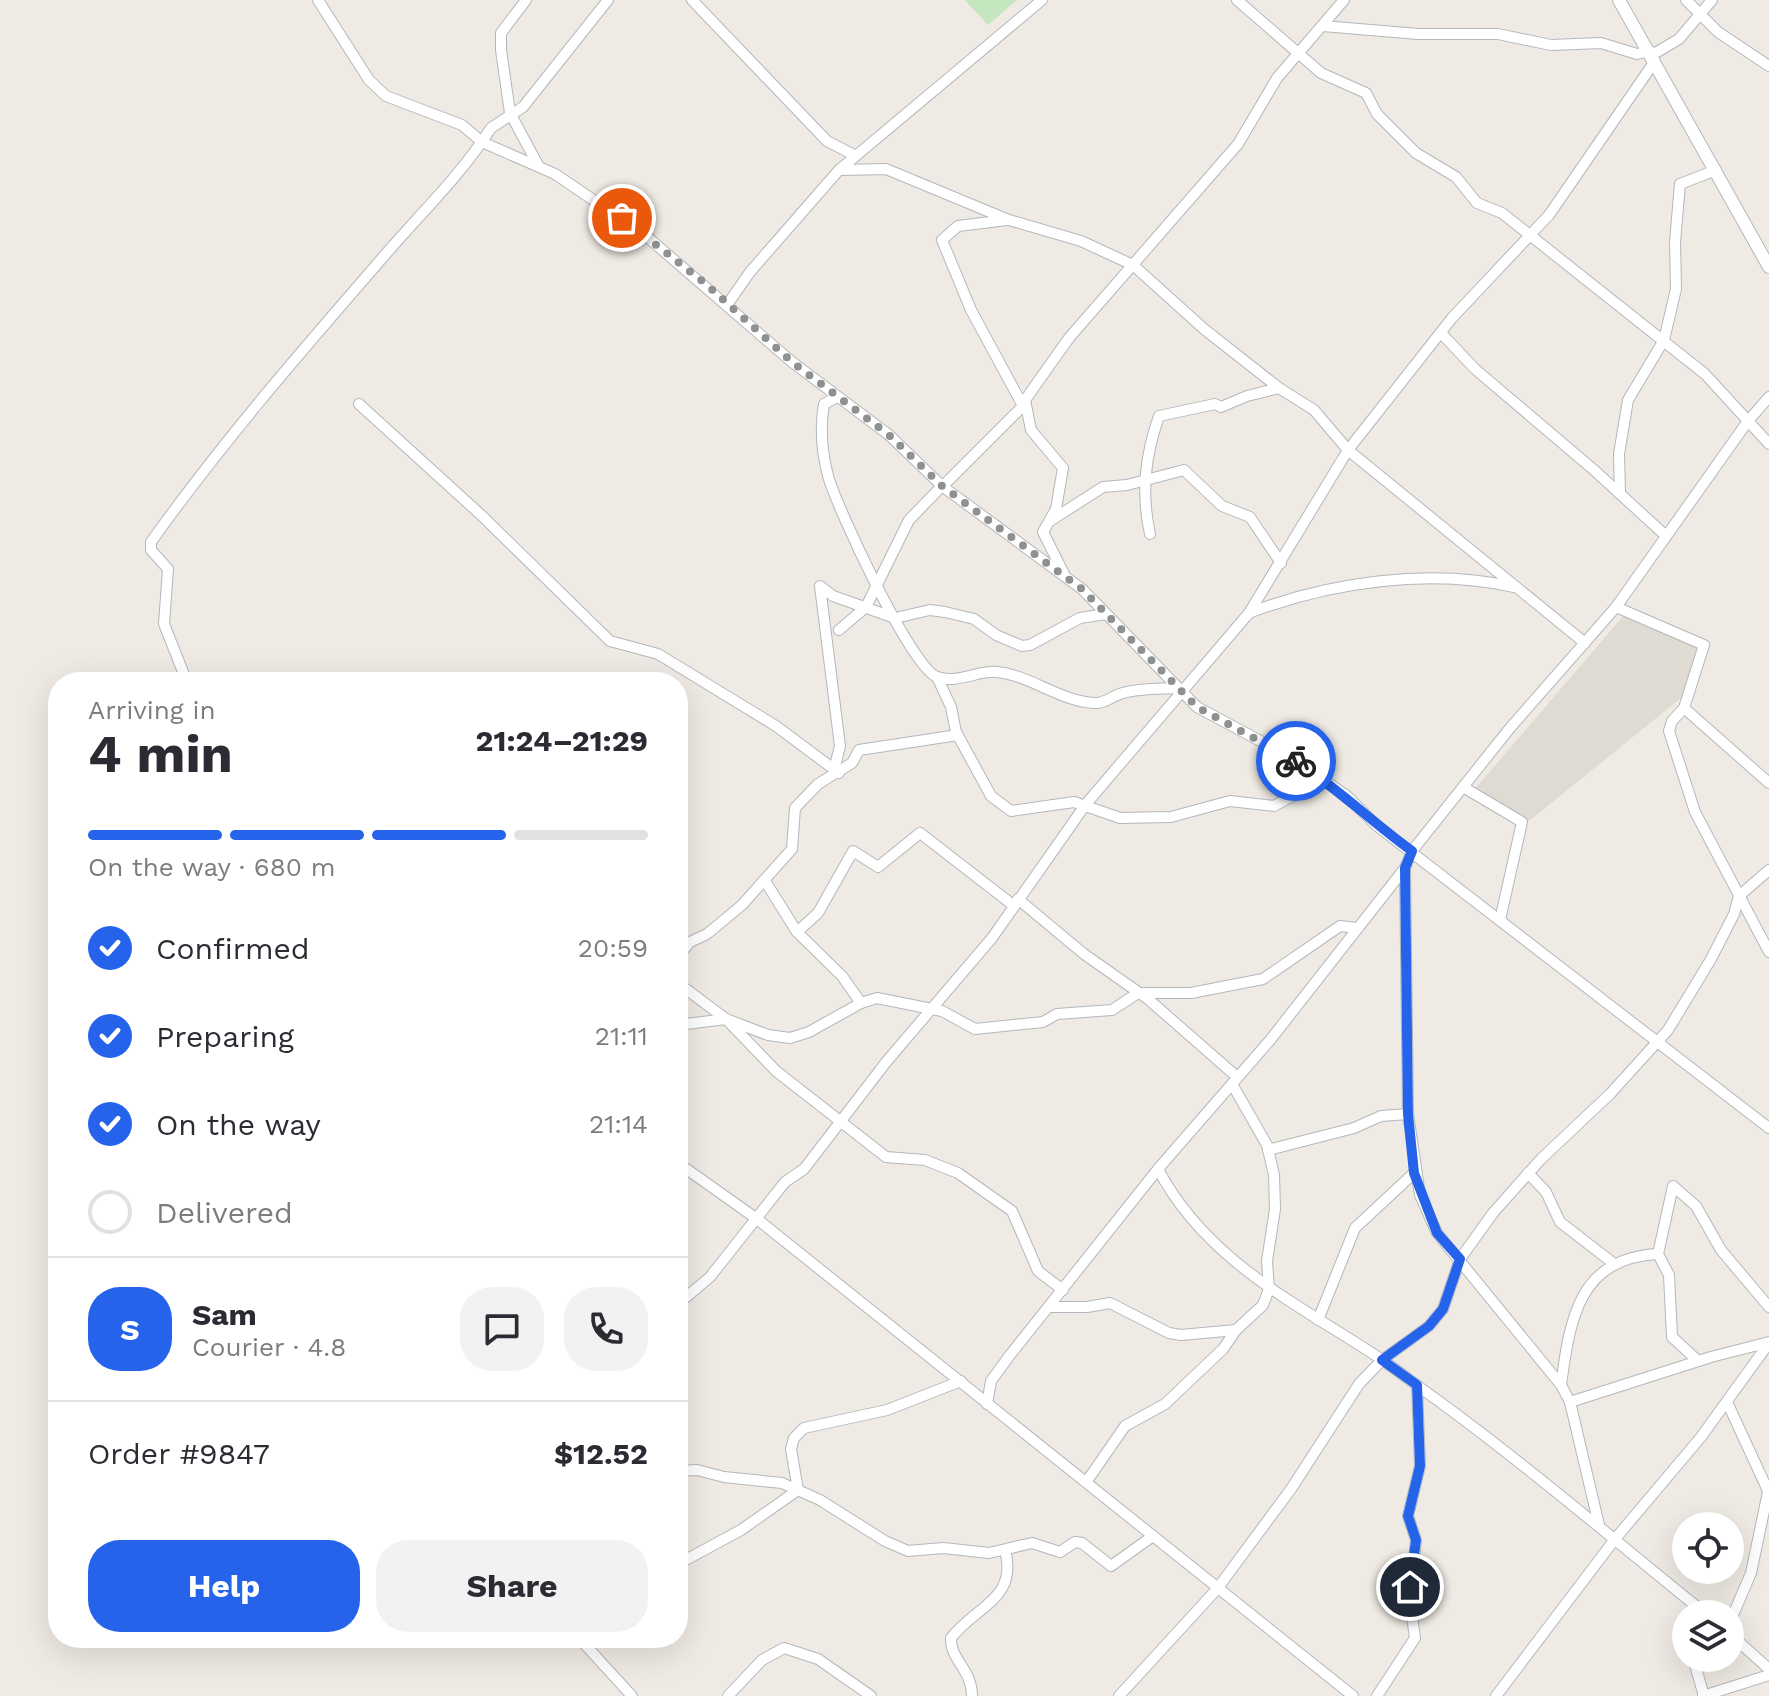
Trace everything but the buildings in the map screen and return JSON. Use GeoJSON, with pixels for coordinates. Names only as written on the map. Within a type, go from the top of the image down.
{"type":"FeatureCollection","features":[{"type":"Feature","properties":{"kind":"street"},"geometry":{"type":"LineString","coordinates":[[318,0],[369,80],[386,96],[462,125],[482,142],[575,186],[645,235],[837,397],[889,435],[943,485],[1047,565],[1065,575],[1197,707],[1324,779],[1376,825],[1769,1128]]}},
{"type":"Feature","properties":{"kind":"street"},"geometry":{"type":"LineString","coordinates":[[526,0],[501,33],[510,113],[539,167]]}},
{"type":"Feature","properties":{"kind":"street"},"geometry":{"type":"LineString","coordinates":[[183,672],[164,624],[168,569],[151,550],[151,542],[190,485],[212,465],[258,404],[491,128],[523,107],[608,0]]}},
{"type":"Feature","properties":{"kind":"street"},"geometry":{"type":"LineString","coordinates":[[692,0],[827,141],[854,155]]}},
{"type":"Feature","properties":{"kind":"street"},"geometry":{"type":"LineString","coordinates":[[727,305],[788,226],[854,155],[922,103],[1042,0]]}},
{"type":"Feature","properties":{"kind":"street"},"geometry":{"type":"LineString","coordinates":[[1237,0],[1321,73],[1366,93],[1377,114],[1416,153],[1456,177],[1477,203],[1502,213],[1664,340],[1713,381],[1769,444]]}},
{"type":"Feature","properties":{"kind":"street"},"geometry":{"type":"LineString","coordinates":[[839,630],[866,607],[909,520],[1023,406],[1034,383],[1061,347],[1238,144],[1277,78],[1344,0]]}},
{"type":"Feature","properties":{"kind":"street"},"geometry":{"type":"LineString","coordinates":[[1619,0],[1769,267]]}},
{"type":"Feature","properties":{"kind":"street"},"geometry":{"type":"LineString","coordinates":[[1686,0],[1700,16],[1769,66]]}},
{"type":"Feature","properties":{"kind":"street"},"geometry":{"type":"LineString","coordinates":[[688,1296],[710,1277],[785,1182],[804,1169],[928,1010],[992,938],[1086,804],[1179,690],[1249,613],[1348,450],[1441,333],[1531,237],[1616,121],[1652,56],[1679,39],[1712,0]]}},
{"type":"Feature","properties":{"kind":"street"},"geometry":{"type":"LineString","coordinates":[[1323,26],[1418,34],[1498,34],[1551,45],[1601,43],[1652,56]]}},
{"type":"Feature","properties":{"kind":"street"},"geometry":{"type":"LineString","coordinates":[[839,170],[886,169],[1009,220],[1081,241],[1133,265],[1204,329],[1279,388],[1314,410],[1348,450],[1585,643]]}},
{"type":"Feature","properties":{"kind":"street"},"geometry":{"type":"LineString","coordinates":[[1620,494],[1619,454],[1628,400],[1664,340],[1676,289],[1675,242],[1680,184],[1716,170]]}},
{"type":"Feature","properties":{"kind":"street"},"geometry":{"type":"LineString","coordinates":[[1009,220],[958,226],[942,240],[971,310],[1023,406],[1031,430],[1063,468],[1056,509],[1045,524],[1044,536],[1065,575]]}},
{"type":"Feature","properties":{"kind":"street"},"geometry":{"type":"LineString","coordinates":[[1441,333],[1475,369],[1666,536]]}},
{"type":"Feature","properties":{"kind":"street"},"geometry":{"type":"LineString","coordinates":[[1150,534],[1145,509],[1147,450],[1159,416],[1215,404],[1221,407],[1279,388]]}},
{"type":"Feature","properties":{"kind":"street"},"geometry":{"type":"LineString","coordinates":[[837,397],[824,404],[820,423],[827,474],[840,508],[908,647],[937,677],[951,707],[958,735],[991,796],[1005,809],[1074,802],[1120,818],[1171,817],[1230,801],[1274,806],[1324,779]]}},
{"type":"Feature","properties":{"kind":"street"},"geometry":{"type":"LineString","coordinates":[[987,1404],[995,1375],[1158,1169],[1271,1039],[1405,868],[1412,851],[1463,787],[1616,607],[1748,421],[1769,397]]}},
{"type":"Feature","properties":{"kind":"street"},"geometry":{"type":"LineString","coordinates":[[359,404],[480,514],[610,641],[658,654],[688,672]]}},
{"type":"Feature","properties":{"kind":"street"},"geometry":{"type":"LineString","coordinates":[[1045,524],[1103,487],[1145,480],[1180,469],[1188,472],[1222,506],[1250,517],[1281,563]]}},
{"type":"Feature","properties":{"kind":"street"},"geometry":{"type":"LineString","coordinates":[[1249,613],[1312,594],[1376,583],[1453,577],[1517,587]]}},
{"type":"Feature","properties":{"kind":"street"},"geometry":{"type":"LineString","coordinates":[[837,772],[840,746],[820,586],[833,596],[895,618],[930,610],[974,619],[996,635],[1022,646],[1030,645],[1080,618],[1106,614]]}},
{"type":"Feature","properties":{"kind":"street"},"geometry":{"type":"LineString","coordinates":[[1616,607],[1704,645],[1684,708],[1672,721],[1671,738],[1695,812],[1769,952]]}},
{"type":"Feature","properties":{"kind":"street"},"geometry":{"type":"LineString","coordinates":[[937,677],[964,679],[993,671],[1096,704],[1128,692],[1179,690]]}},
{"type":"Feature","properties":{"kind":"street"},"geometry":{"type":"LineString","coordinates":[[688,672],[776,726],[837,772]]}},
{"type":"Feature","properties":{"kind":"street"},"geometry":{"type":"LineString","coordinates":[[1684,708],[1769,783]]}},
{"type":"Feature","properties":{"kind":"street"},"geometry":{"type":"LineString","coordinates":[[688,944],[707,934],[765,881],[792,849],[795,808],[818,784],[852,763],[859,750],[958,735]]}},
{"type":"Feature","properties":{"kind":"street"},"geometry":{"type":"LineString","coordinates":[[1463,787],[1522,822],[1500,920]]}},
{"type":"Feature","properties":{"kind":"street"},"geometry":{"type":"LineString","coordinates":[[797,932],[818,913],[853,851],[878,867],[920,833],[1138,993],[1234,1080],[1268,1150],[1275,1209],[1267,1261],[1269,1289],[1263,1305],[1236,1330],[1223,1349],[1165,1404],[1125,1426],[1087,1481]]}},
{"type":"Feature","properties":{"kind":"street"},"geometry":{"type":"LineString","coordinates":[[1405,868],[1408,1114],[1414,1173],[1437,1233],[1561,1385],[1570,1402],[1599,1525]]}},
{"type":"Feature","properties":{"kind":"street"},"geometry":{"type":"LineString","coordinates":[[1119,1696],[1217,1589],[1291,1489],[1337,1413],[1382,1360],[1421,1332],[1443,1309],[1460,1259],[1528,1173],[1658,1042],[1711,959],[1734,914],[1739,896],[1769,870]]}},
{"type":"Feature","properties":{"kind":"street"},"geometry":{"type":"LineString","coordinates":[[765,881],[797,932],[842,976],[861,1003]]}},
{"type":"Feature","properties":{"kind":"street"},"geometry":{"type":"LineString","coordinates":[[688,1024],[726,1019],[768,1035],[790,1038],[809,1032],[861,1003],[890,999],[949,1014],[968,1027],[985,1030],[1035,1020],[1043,1022],[1057,1014],[1112,1010],[1138,993],[1191,993],[1263,979],[1340,926],[1357,928]]}},
{"type":"Feature","properties":{"kind":"street"},"geometry":{"type":"LineString","coordinates":[[688,990],[726,1019],[776,1071],[886,1157],[925,1160],[949,1169],[1012,1211],[1038,1271],[1063,1290]]}},
{"type":"Feature","properties":{"kind":"street"},"geometry":{"type":"LineString","coordinates":[[1268,1150],[1354,1128],[1381,1116],[1408,1114]]}},
{"type":"Feature","properties":{"kind":"street"},"geometry":{"type":"LineString","coordinates":[[1158,1169],[1182,1210],[1211,1243],[1269,1289],[1417,1385],[1599,1525],[1685,1600]]}},
{"type":"Feature","properties":{"kind":"street"},"geometry":{"type":"LineString","coordinates":[[688,1170],[757,1219],[1353,1696]]}},
{"type":"Feature","properties":{"kind":"street"},"geometry":{"type":"LineString","coordinates":[[1318,1320],[1355,1228],[1414,1173]]}},
{"type":"Feature","properties":{"kind":"street"},"geometry":{"type":"LineString","coordinates":[[1528,1173],[1546,1192],[1560,1222],[1613,1263]]}},
{"type":"Feature","properties":{"kind":"street"},"geometry":{"type":"LineString","coordinates":[[1698,1361],[1672,1337],[1669,1275],[1658,1254],[1673,1186],[1696,1206],[1721,1250],[1769,1307]]}},
{"type":"Feature","properties":{"kind":"street"},"geometry":{"type":"LineString","coordinates":[[1561,1385],[1569,1338],[1586,1291],[1600,1271],[1613,1263],[1658,1254]]}},
{"type":"Feature","properties":{"kind":"street"},"geometry":{"type":"LineString","coordinates":[[1049,1307],[1110,1303],[1172,1334],[1236,1330]]}},
{"type":"Feature","properties":{"kind":"street"},"geometry":{"type":"LineString","coordinates":[[1570,1402],[1769,1342]]}},
{"type":"Feature","properties":{"kind":"street"},"geometry":{"type":"LineString","coordinates":[[1496,1696],[1615,1539],[1727,1402],[1769,1342]]}},
{"type":"Feature","properties":{"kind":"street"},"geometry":{"type":"LineString","coordinates":[[798,1490],[791,1449],[794,1438],[804,1428],[887,1410],[961,1381]]}},
{"type":"Feature","properties":{"kind":"street"},"geometry":{"type":"LineString","coordinates":[[1377,1696],[1415,1638],[1410,1602],[1416,1540],[1408,1516],[1420,1466],[1417,1385]]}},
{"type":"Feature","properties":{"kind":"street"},"geometry":{"type":"LineString","coordinates":[[1727,1402],[1769,1492],[1751,1573],[1739,1600]]}},
{"type":"Feature","properties":{"kind":"street"},"geometry":{"type":"LineString","coordinates":[[688,1471],[782,1483],[908,1551],[943,1548],[989,1553],[1032,1543],[1060,1552],[1075,1542],[1082,1543],[1111,1566],[1153,1536]]}},
{"type":"Feature","properties":{"kind":"street"},"geometry":{"type":"LineString","coordinates":[[688,1559],[741,1530],[798,1490]]}},
{"type":"Feature","properties":{"kind":"street"},"geometry":{"type":"LineString","coordinates":[[972,1696],[971,1678],[951,1649],[951,1638],[1004,1589],[1009,1574],[1005,1550]]}},
{"type":"Feature","properties":{"kind":"street"},"geometry":{"type":"LineString","coordinates":[[588,1648],[628,1695]]}},
{"type":"Feature","properties":{"kind":"street"},"geometry":{"type":"LineString","coordinates":[[728,1696],[762,1660],[784,1648],[803,1657],[818,1659],[871,1696]]}},
{"type":"Feature","properties":{"kind":"street"},"geometry":{"type":"LineString","coordinates":[[1697,1672],[1704,1696],[1769,1672],[1744,1648]]}},
{"type":"Feature","properties":{"kind":"shaded area"},"geometry":{"type":"Polygon","coordinates":[[[1625,614],[1699,646],[1686,694],[1529,821],[1474,790],[1625,614]]]}},
{"type":"Feature","properties":{"kind":"green space"},"geometry":{"type":"Polygon","coordinates":[[[965,0],[1017,0],[988,25],[965,0]]]}},
{"type":"Feature","properties":{"kind":"way so far"},"geometry":{"type":"LineString","coordinates":[[622,218],[706,284],[792,362],[889,435],[942,486],[983,513],[1082,589],[1189,701],[1296,761]]}},
{"type":"Feature","properties":{"kind":"route"},"geometry":{"type":"LineString","coordinates":[[1296,761],[1347,796],[1376,825],[1412,851],[1405,868],[1408,1114],[1414,1173],[1437,1233],[1460,1259],[1443,1309],[1429,1326],[1382,1360],[1417,1385],[1420,1466],[1408,1516],[1416,1540],[1410,1587]]}}]}
